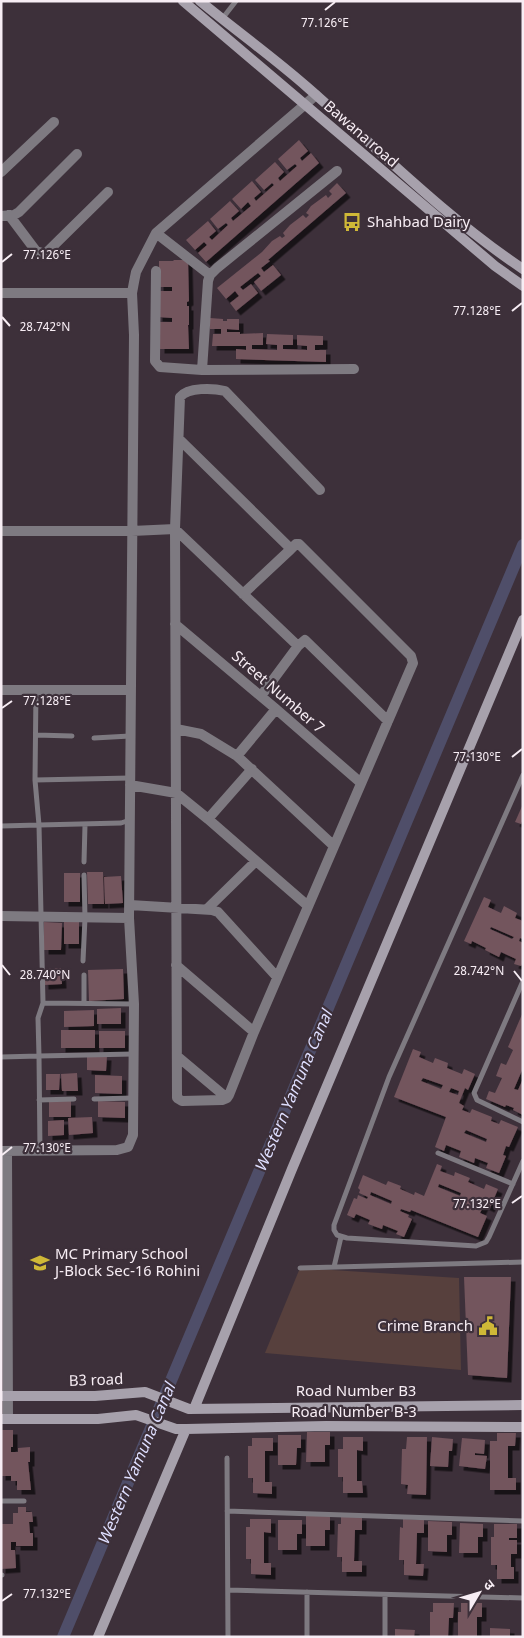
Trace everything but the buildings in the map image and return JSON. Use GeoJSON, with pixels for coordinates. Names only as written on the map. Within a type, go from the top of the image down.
{"type":"FeatureCollection","features":[{"type":"Feature","properties":{"kind":"street","name":"Bawana road"},"geometry":{"type":"LineString","coordinates":[[183,1],[494,266],[523,286]]}},
{"type":"Feature","properties":{"kind":"street","name":"Bawana road"},"geometry":{"type":"LineString","coordinates":[[200,1],[316,95],[393,165],[496,251],[523,269]]}},
{"type":"Feature","properties":{"kind":"street"},"geometry":{"type":"LineString","coordinates":[[98,1637],[181,1429],[136,1415],[98,1419],[4,1419],[4,1151],[117,1150],[128,1147],[133,1135],[134,1004],[130,918],[130,690],[132,293],[136,272],[156,233],[316,95]]}},
{"type":"Feature","properties":{"kind":"street"},"geometry":{"type":"LineString","coordinates":[[1,172],[54,122]]}},
{"type":"Feature","properties":{"kind":"street"},"geometry":{"type":"LineString","coordinates":[[5,215],[14,215],[19,212],[77,154]]}},
{"type":"Feature","properties":{"kind":"street"},"geometry":{"type":"LineString","coordinates":[[202,370],[210,275],[337,170]]}},
{"type":"Feature","properties":{"kind":"street"},"geometry":{"type":"LineString","coordinates":[[5,215],[36,251],[40,254],[45,254],[108,192]]}},
{"type":"Feature","properties":{"kind":"street"},"geometry":{"type":"LineString","coordinates":[[156,233],[210,275]]}},
{"type":"Feature","properties":{"kind":"street"},"geometry":{"type":"LineString","coordinates":[[156,271],[156,364],[160,367],[202,370],[354,369]]}},
{"type":"Feature","properties":{"kind":"street"},"geometry":{"type":"LineString","coordinates":[[1,293],[132,293]]}},
{"type":"Feature","properties":{"kind":"street"},"geometry":{"type":"LineString","coordinates":[[244,594],[296,544],[299,544],[413,660],[413,665],[226,1098],[222,1100],[178,1100],[175,529],[180,439],[180,397],[184,393],[218,389],[225,391],[231,395],[320,490]]}},
{"type":"Feature","properties":{"kind":"street"},"geometry":{"type":"LineString","coordinates":[[180,439],[291,549]]}},
{"type":"Feature","properties":{"kind":"street"},"geometry":{"type":"LineString","coordinates":[[1,531],[132,531],[175,529],[298,646]]}},
{"type":"Feature","properties":{"kind":"street"},"geometry":{"type":"LineString","coordinates":[[192,1409],[523,620]]}},
{"type":"Feature","properties":{"kind":"street","name":"Street Number 7"},"geometry":{"type":"LineString","coordinates":[[176,624],[361,783]]}},
{"type":"Feature","properties":{"kind":"street"},"geometry":{"type":"LineString","coordinates":[[261,696],[303,640],[308,642],[388,721]]}},
{"type":"Feature","properties":{"kind":"street"},"geometry":{"type":"LineString","coordinates":[[1,690],[130,690]]}},
{"type":"Feature","properties":{"kind":"street"},"geometry":{"type":"LineString","coordinates":[[237,756],[276,709]]}},
{"type":"Feature","properties":{"kind":"street"},"geometry":{"type":"LineString","coordinates":[[176,729],[201,734],[237,756],[334,846]]}},
{"type":"Feature","properties":{"kind":"street"},"geometry":{"type":"LineString","coordinates":[[208,819],[252,769]]}},
{"type":"Feature","properties":{"kind":"street"},"geometry":{"type":"LineString","coordinates":[[130,781],[176,793],[308,906]]}},
{"type":"Feature","properties":{"kind":"street"},"geometry":{"type":"LineString","coordinates":[[207,910],[256,861]]}},
{"type":"Feature","properties":{"kind":"street"},"geometry":{"type":"LineString","coordinates":[[130,905],[218,912],[277,977]]}},
{"type":"Feature","properties":{"kind":"street"},"geometry":{"type":"LineString","coordinates":[[1,916],[130,918]]}},
{"type":"Feature","properties":{"kind":"street"},"geometry":{"type":"LineString","coordinates":[[176,964],[254,1032]]}},
{"type":"Feature","properties":{"kind":"street"},"geometry":{"type":"LineString","coordinates":[[177,1056],[226,1098]]}},
{"type":"Feature","properties":{"kind":"street","name":"B3 road"},"geometry":{"type":"LineString","coordinates":[[4,1396],[95,1396],[145,1392],[192,1409]]}},
{"type":"Feature","properties":{"kind":"street","name":"Road Number B3"},"geometry":{"type":"LineString","coordinates":[[192,1409],[523,1405]]}},
{"type":"Feature","properties":{"kind":"street","name":"Road Number B-3"},"geometry":{"type":"LineString","coordinates":[[181,1429],[326,1426],[523,1427]]}},
{"type":"Feature","properties":{"kind":"lane"},"geometry":{"type":"LineString","coordinates":[[222,19],[236,1]]}},
{"type":"Feature","properties":{"kind":"lane"},"geometry":{"type":"LineString","coordinates":[[36,690],[35,780],[39,825],[43,1003],[38,1018],[40,1151]]}},
{"type":"Feature","properties":{"kind":"lane"},"geometry":{"type":"LineString","coordinates":[[36,735],[72,736]]}},
{"type":"Feature","properties":{"kind":"lane"},"geometry":{"type":"LineString","coordinates":[[94,738],[130,736]]}},
{"type":"Feature","properties":{"kind":"lane"},"geometry":{"type":"LineString","coordinates":[[523,775],[389,1077],[334,1225],[334,1230],[341,1237],[482,1245],[489,1238],[523,1161]]}},
{"type":"Feature","properties":{"kind":"lane"},"geometry":{"type":"LineString","coordinates":[[35,780],[130,781]]}},
{"type":"Feature","properties":{"kind":"lane"},"geometry":{"type":"LineString","coordinates":[[1,826],[85,825],[120,823],[130,820]]}},
{"type":"Feature","properties":{"kind":"lane"},"geometry":{"type":"LineString","coordinates":[[84,862],[85,825]]}},
{"type":"Feature","properties":{"kind":"lane"},"geometry":{"type":"LineString","coordinates":[[84,875],[84,961]]}},
{"type":"Feature","properties":{"kind":"lane"},"geometry":{"type":"LineString","coordinates":[[84,975],[84,1002]]}},
{"type":"Feature","properties":{"kind":"lane"},"geometry":{"type":"LineString","coordinates":[[523,981],[474,1093],[478,1100],[523,1122]]}},
{"type":"Feature","properties":{"kind":"lane"},"geometry":{"type":"LineString","coordinates":[[43,1003],[134,1004]]}},
{"type":"Feature","properties":{"kind":"lane"},"geometry":{"type":"LineString","coordinates":[[1,1057],[134,1054]]}},
{"type":"Feature","properties":{"kind":"lane"},"geometry":{"type":"LineString","coordinates":[[94,1098],[133,1098]]}},
{"type":"Feature","properties":{"kind":"lane"},"geometry":{"type":"LineString","coordinates":[[39,1100],[74,1099]]}},
{"type":"Feature","properties":{"kind":"lane"},"geometry":{"type":"LineString","coordinates":[[438,1154],[513,1184]]}},
{"type":"Feature","properties":{"kind":"lane"},"geometry":{"type":"LineString","coordinates":[[334,1267],[341,1237]]}},
{"type":"Feature","properties":{"kind":"lane"},"geometry":{"type":"LineString","coordinates":[[300,1268],[523,1262]]}},
{"type":"Feature","properties":{"kind":"lane"},"geometry":{"type":"LineString","coordinates":[[227,1458],[228,1637]]}},
{"type":"Feature","properties":{"kind":"lane"},"geometry":{"type":"LineString","coordinates":[[1,1501],[24,1501]]}},
{"type":"Feature","properties":{"kind":"lane"},"geometry":{"type":"LineString","coordinates":[[228,1512],[523,1521]]}},
{"type":"Feature","properties":{"kind":"lane"},"geometry":{"type":"LineString","coordinates":[[228,1590],[523,1598]]}},
{"type":"Feature","properties":{"kind":"lane"},"geometry":{"type":"LineString","coordinates":[[307,1592],[307,1637]]}},
{"type":"Feature","properties":{"kind":"lane"},"geometry":{"type":"LineString","coordinates":[[384,1594],[385,1637]]}},
{"type":"Feature","properties":{"kind":"shaded area"},"geometry":{"type":"Polygon","coordinates":[[[300,1268],[459,1278],[461,1370],[265,1353],[300,1268]]]}},
{"type":"Feature","properties":{"kind":"waterway","name":"Western Yamuna Canal"},"geometry":{"type":"LineString","coordinates":[[63,1637],[523,545]]}},
{"type":"Feature","properties":{"kind":"place","name":"Shahbad Dairy"},"geometry":{"type":"Point","coordinates":[352,222]}},
{"type":"Feature","properties":{"kind":"place","name":"MC Primary School J-Block Sec-16 Rohini"},"geometry":{"type":"Point","coordinates":[40,1263]}},
{"type":"Feature","properties":{"kind":"place","name":"Crime Branch"},"geometry":{"type":"Point","coordinates":[488,1326]}}]}
